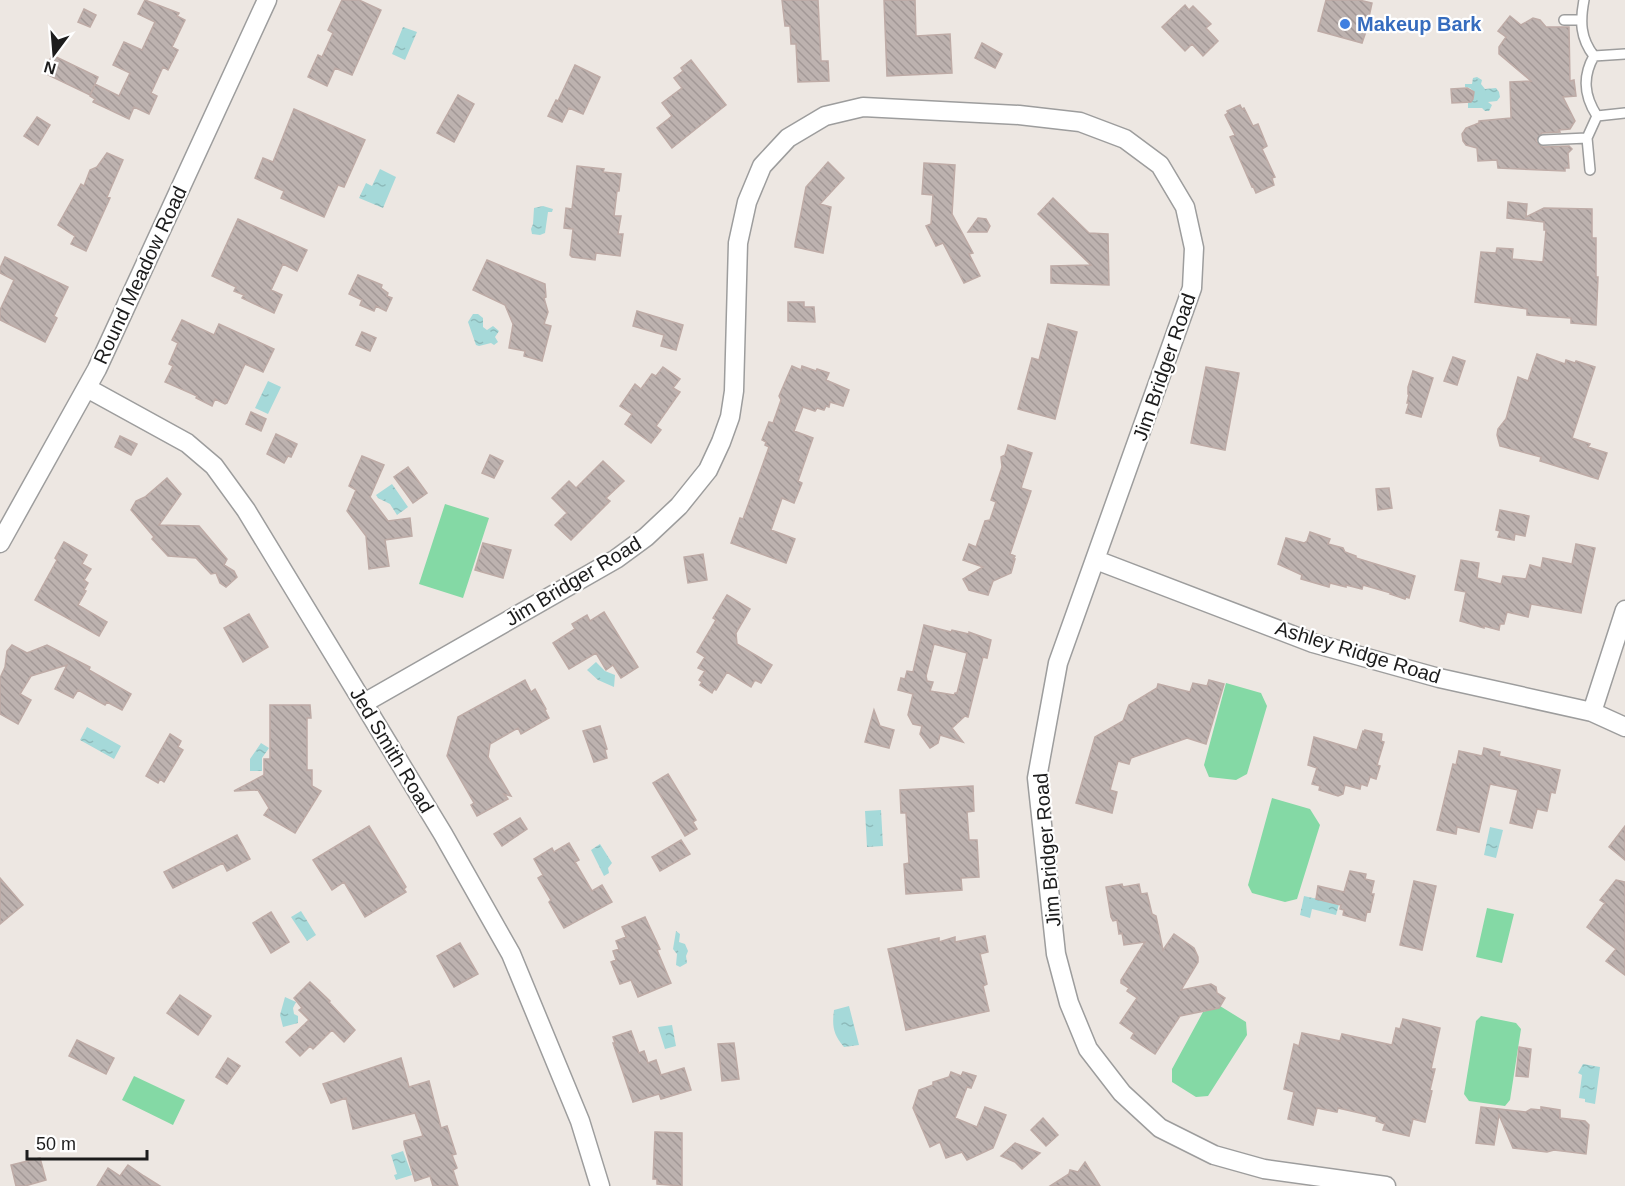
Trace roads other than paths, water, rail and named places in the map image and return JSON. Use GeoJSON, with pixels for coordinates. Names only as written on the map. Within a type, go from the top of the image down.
{"type":"FeatureCollection","features":[{"type":"Feature","properties":{"kind":"street","name":"Round Meadow Road"},"geometry":{"type":"LineString","coordinates":[[0,543],[87,388],[267,0]]}},
{"type":"Feature","properties":{"kind":"street","name":"Jim Bridger Road"},"geometry":{"type":"LineString","coordinates":[[364,703],[616,559],[646,537],[679,506],[708,470],[730,417],[736,366],[738,243],[747,202],[762,166],[788,138],[825,116],[863,107],[1019,115],[1080,122],[1125,139],[1160,165],[1185,207],[1194,248],[1192,288],[1058,663],[1037,778],[1056,954],[1070,1003],[1088,1049],[1122,1093],[1160,1128],[1214,1155],[1264,1169],[1386,1186]]}},
{"type":"Feature","properties":{"kind":"street","name":"Jed Smith Road"},"geometry":{"type":"LineString","coordinates":[[87,388],[187,443],[214,466],[246,510],[443,834],[511,954],[580,1122],[600,1186]]}},
{"type":"Feature","properties":{"kind":"street","name":"Ashley Ridge Road"},"geometry":{"type":"LineString","coordinates":[[1096,560],[1313,643],[1438,678],[1592,712],[1625,727]]}},
{"type":"Feature","properties":{"kind":"street"},"geometry":{"type":"LineString","coordinates":[[1592,712],[1625,610]]}},
{"type":"Feature","properties":{"kind":"lane"},"geometry":{"type":"LineString","coordinates":[[1584,0],[1580,20],[1593,56]]}},
{"type":"Feature","properties":{"kind":"lane"},"geometry":{"type":"LineString","coordinates":[[1564,20],[1580,20]]}},
{"type":"Feature","properties":{"kind":"lane"},"geometry":{"type":"LineString","coordinates":[[1593,56],[1625,54]]}},
{"type":"Feature","properties":{"kind":"lane"},"geometry":{"type":"LineString","coordinates":[[1593,56],[1587,69],[1586,86],[1588,101],[1597,116]]}},
{"type":"Feature","properties":{"kind":"lane"},"geometry":{"type":"LineString","coordinates":[[1597,116],[1625,113]]}},
{"type":"Feature","properties":{"kind":"lane"},"geometry":{"type":"LineString","coordinates":[[1590,170],[1587,138],[1597,116]]}},
{"type":"Feature","properties":{"kind":"lane"},"geometry":{"type":"LineString","coordinates":[[1543,140],[1587,138]]}},
{"type":"Feature","properties":{"kind":"water"},"geometry":{"type":"Polygon","coordinates":[[[403,27],[417,32],[405,60],[392,54],[403,27]]]}},
{"type":"Feature","properties":{"kind":"water"},"geometry":{"type":"Polygon","coordinates":[[[1477,77],[1482,80],[1481,84],[1485,89],[1496,88],[1499,92],[1500,97],[1497,101],[1488,102],[1492,105],[1489,111],[1482,108],[1468,108],[1468,103],[1474,98],[1474,92],[1465,87],[1465,84],[1472,84],[1473,78],[1477,77]]]}},
{"type":"Feature","properties":{"kind":"water"},"geometry":{"type":"Polygon","coordinates":[[[380,169],[396,177],[383,208],[359,198],[366,183],[372,186],[380,169]]]}},
{"type":"Feature","properties":{"kind":"water"},"geometry":{"type":"Polygon","coordinates":[[[543,206],[553,209],[552,212],[548,212],[545,233],[532,234],[534,208],[543,206]]]}},
{"type":"Feature","properties":{"kind":"water"},"geometry":{"type":"Polygon","coordinates":[[[473,314],[478,314],[483,318],[483,327],[487,330],[493,326],[499,331],[495,337],[498,342],[494,345],[491,343],[476,345],[468,322],[473,314]]]}},
{"type":"Feature","properties":{"kind":"water"},"geometry":{"type":"Polygon","coordinates":[[[268,381],[281,387],[268,414],[255,408],[268,381]]]}},
{"type":"Feature","properties":{"kind":"water"},"geometry":{"type":"Polygon","coordinates":[[[392,484],[408,507],[397,515],[390,504],[376,495],[392,484]]]}},
{"type":"Feature","properties":{"kind":"water"},"geometry":{"type":"Polygon","coordinates":[[[596,662],[605,671],[615,675],[614,687],[598,680],[587,670],[596,662]]]}},
{"type":"Feature","properties":{"kind":"water"},"geometry":{"type":"Polygon","coordinates":[[[87,727],[121,746],[114,759],[80,740],[87,727]]]}},
{"type":"Feature","properties":{"kind":"water"},"geometry":{"type":"Polygon","coordinates":[[[261,743],[269,748],[262,758],[262,771],[250,771],[250,759],[261,743]]]}},
{"type":"Feature","properties":{"kind":"water"},"geometry":{"type":"Polygon","coordinates":[[[881,810],[883,846],[867,847],[865,811],[881,810]]]}},
{"type":"Feature","properties":{"kind":"water"},"geometry":{"type":"Polygon","coordinates":[[[1490,827],[1503,830],[1496,858],[1484,855],[1490,827]]]}},
{"type":"Feature","properties":{"kind":"water"},"geometry":{"type":"Polygon","coordinates":[[[600,844],[612,863],[608,868],[609,873],[604,876],[591,850],[600,844]]]}},
{"type":"Feature","properties":{"kind":"water"},"geometry":{"type":"Polygon","coordinates":[[[1304,896],[1339,904],[1336,915],[1312,909],[1310,918],[1300,915],[1304,896]]]}},
{"type":"Feature","properties":{"kind":"water"},"geometry":{"type":"Polygon","coordinates":[[[301,911],[316,935],[307,941],[291,917],[301,911]]]}},
{"type":"Feature","properties":{"kind":"water"},"geometry":{"type":"Polygon","coordinates":[[[676,931],[680,934],[679,942],[685,944],[688,951],[687,963],[680,967],[676,965],[677,954],[673,949],[676,931]]]}},
{"type":"Feature","properties":{"kind":"water"},"geometry":{"type":"Polygon","coordinates":[[[285,997],[296,1002],[293,1008],[294,1014],[298,1016],[298,1023],[283,1027],[280,1015],[285,997]]]}},
{"type":"Feature","properties":{"kind":"water"},"geometry":{"type":"Polygon","coordinates":[[[849,1006],[859,1045],[844,1047],[834,1030],[834,1010],[849,1006]]]}},
{"type":"Feature","properties":{"kind":"water"},"geometry":{"type":"Polygon","coordinates":[[[672,1025],[676,1046],[665,1049],[658,1027],[672,1025]]]}},
{"type":"Feature","properties":{"kind":"water"},"geometry":{"type":"Polygon","coordinates":[[[1583,1064],[1600,1067],[1595,1104],[1579,1098],[1582,1075],[1578,1073],[1583,1064]]]}},
{"type":"Feature","properties":{"kind":"water"},"geometry":{"type":"Polygon","coordinates":[[[403,1151],[412,1175],[396,1180],[394,1175],[397,1174],[391,1155],[403,1151]]]}},
{"type":"Feature","properties":{"kind":"place","name":"Makeup Bark"},"geometry":{"type":"Point","coordinates":[1345,24]}}]}
